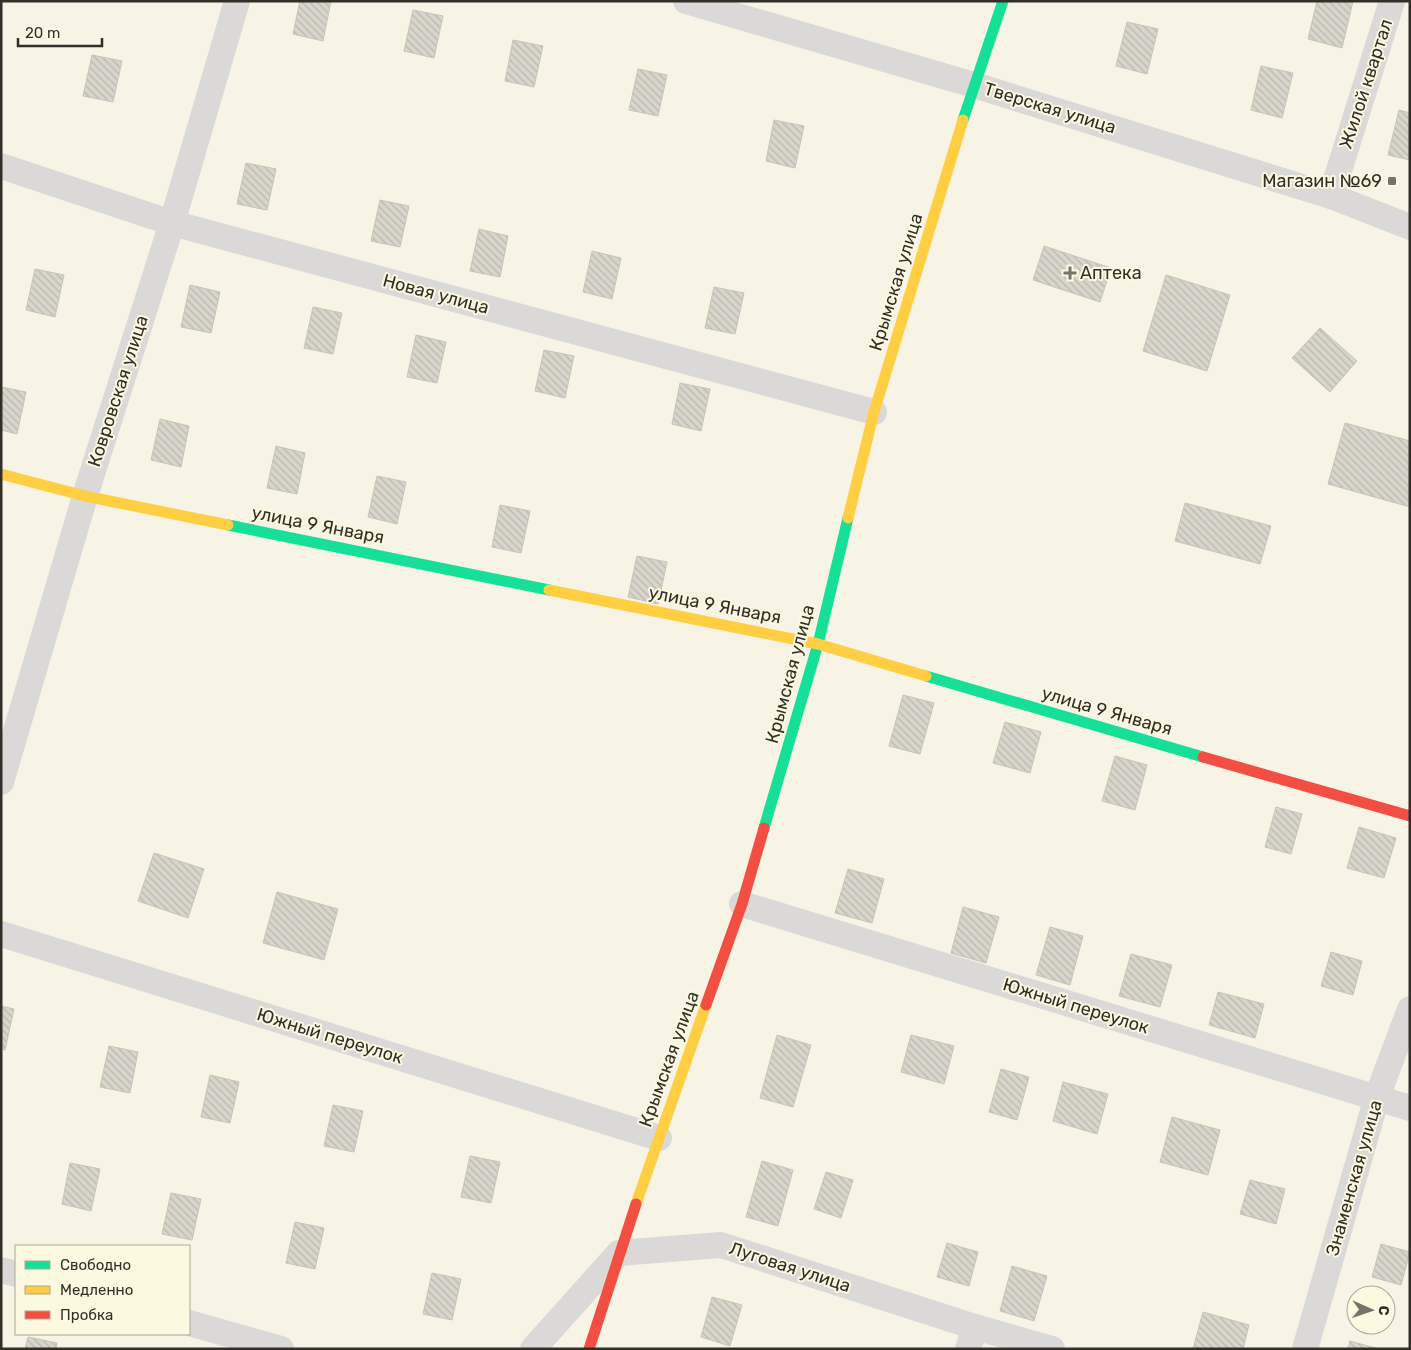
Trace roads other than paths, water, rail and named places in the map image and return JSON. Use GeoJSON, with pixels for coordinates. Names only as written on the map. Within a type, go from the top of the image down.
{"type":"FeatureCollection","features":[{"type":"Feature","properties":{"kind":"street","name":"Ковровская улица"},"geometry":{"type":"LineString","coordinates":[[1,782],[85,496],[172,223],[237,1]]}},
{"type":"Feature","properties":{"kind":"street","name":"Тверская улица"},"geometry":{"type":"LineString","coordinates":[[686,1],[974,85],[1331,196],[1410,227]]}},
{"type":"Feature","properties":{"kind":"street","name":"Крымская улица"},"geometry":{"type":"LineString","coordinates":[[589,1349],[619,1253],[742,904],[818,644],[874,412],[974,85],[1003,1]]}},
{"type":"Feature","properties":{"kind":"street","name":"Жилой квартал"},"geometry":{"type":"LineString","coordinates":[[1331,196],[1392,1]]}},
{"type":"Feature","properties":{"kind":"street","name":"Новая улица"},"geometry":{"type":"LineString","coordinates":[[1,166],[172,223],[874,412]]}},
{"type":"Feature","properties":{"kind":"street","name":"улица 9 Января"},"geometry":{"type":"LineString","coordinates":[[1,474],[85,496],[818,644],[1365,806],[1410,816]]}},
{"type":"Feature","properties":{"kind":"street","name":"Южный переулок"},"geometry":{"type":"LineString","coordinates":[[742,904],[1410,1108]]}},
{"type":"Feature","properties":{"kind":"street","name":"Южный переулок"},"geometry":{"type":"LineString","coordinates":[[1,934],[659,1138]]}},
{"type":"Feature","properties":{"kind":"street","name":"Знаменская улица"},"geometry":{"type":"LineString","coordinates":[[1305,1349],[1377,1097],[1410,1009]]}},
{"type":"Feature","properties":{"kind":"street","name":"Луговая улица"},"geometry":{"type":"LineString","coordinates":[[619,1253],[721,1244],[971,1338],[1052,1349]]}},
{"type":"Feature","properties":{"kind":"street"},"geometry":{"type":"LineString","coordinates":[[533,1349],[619,1253]]}},
{"type":"Feature","properties":{"kind":"street"},"geometry":{"type":"LineString","coordinates":[[1,1270],[15,1274]]}},
{"type":"Feature","properties":{"kind":"street"},"geometry":{"type":"LineString","coordinates":[[190,1323],[281,1349]]}},
{"type":"Feature","properties":{"kind":"place","name":"Магазин №69"},"geometry":{"type":"Point","coordinates":[1392,181]}},
{"type":"Feature","properties":{"kind":"place","name":"Аптека"},"geometry":{"type":"Point","coordinates":[1070,273]}}]}
